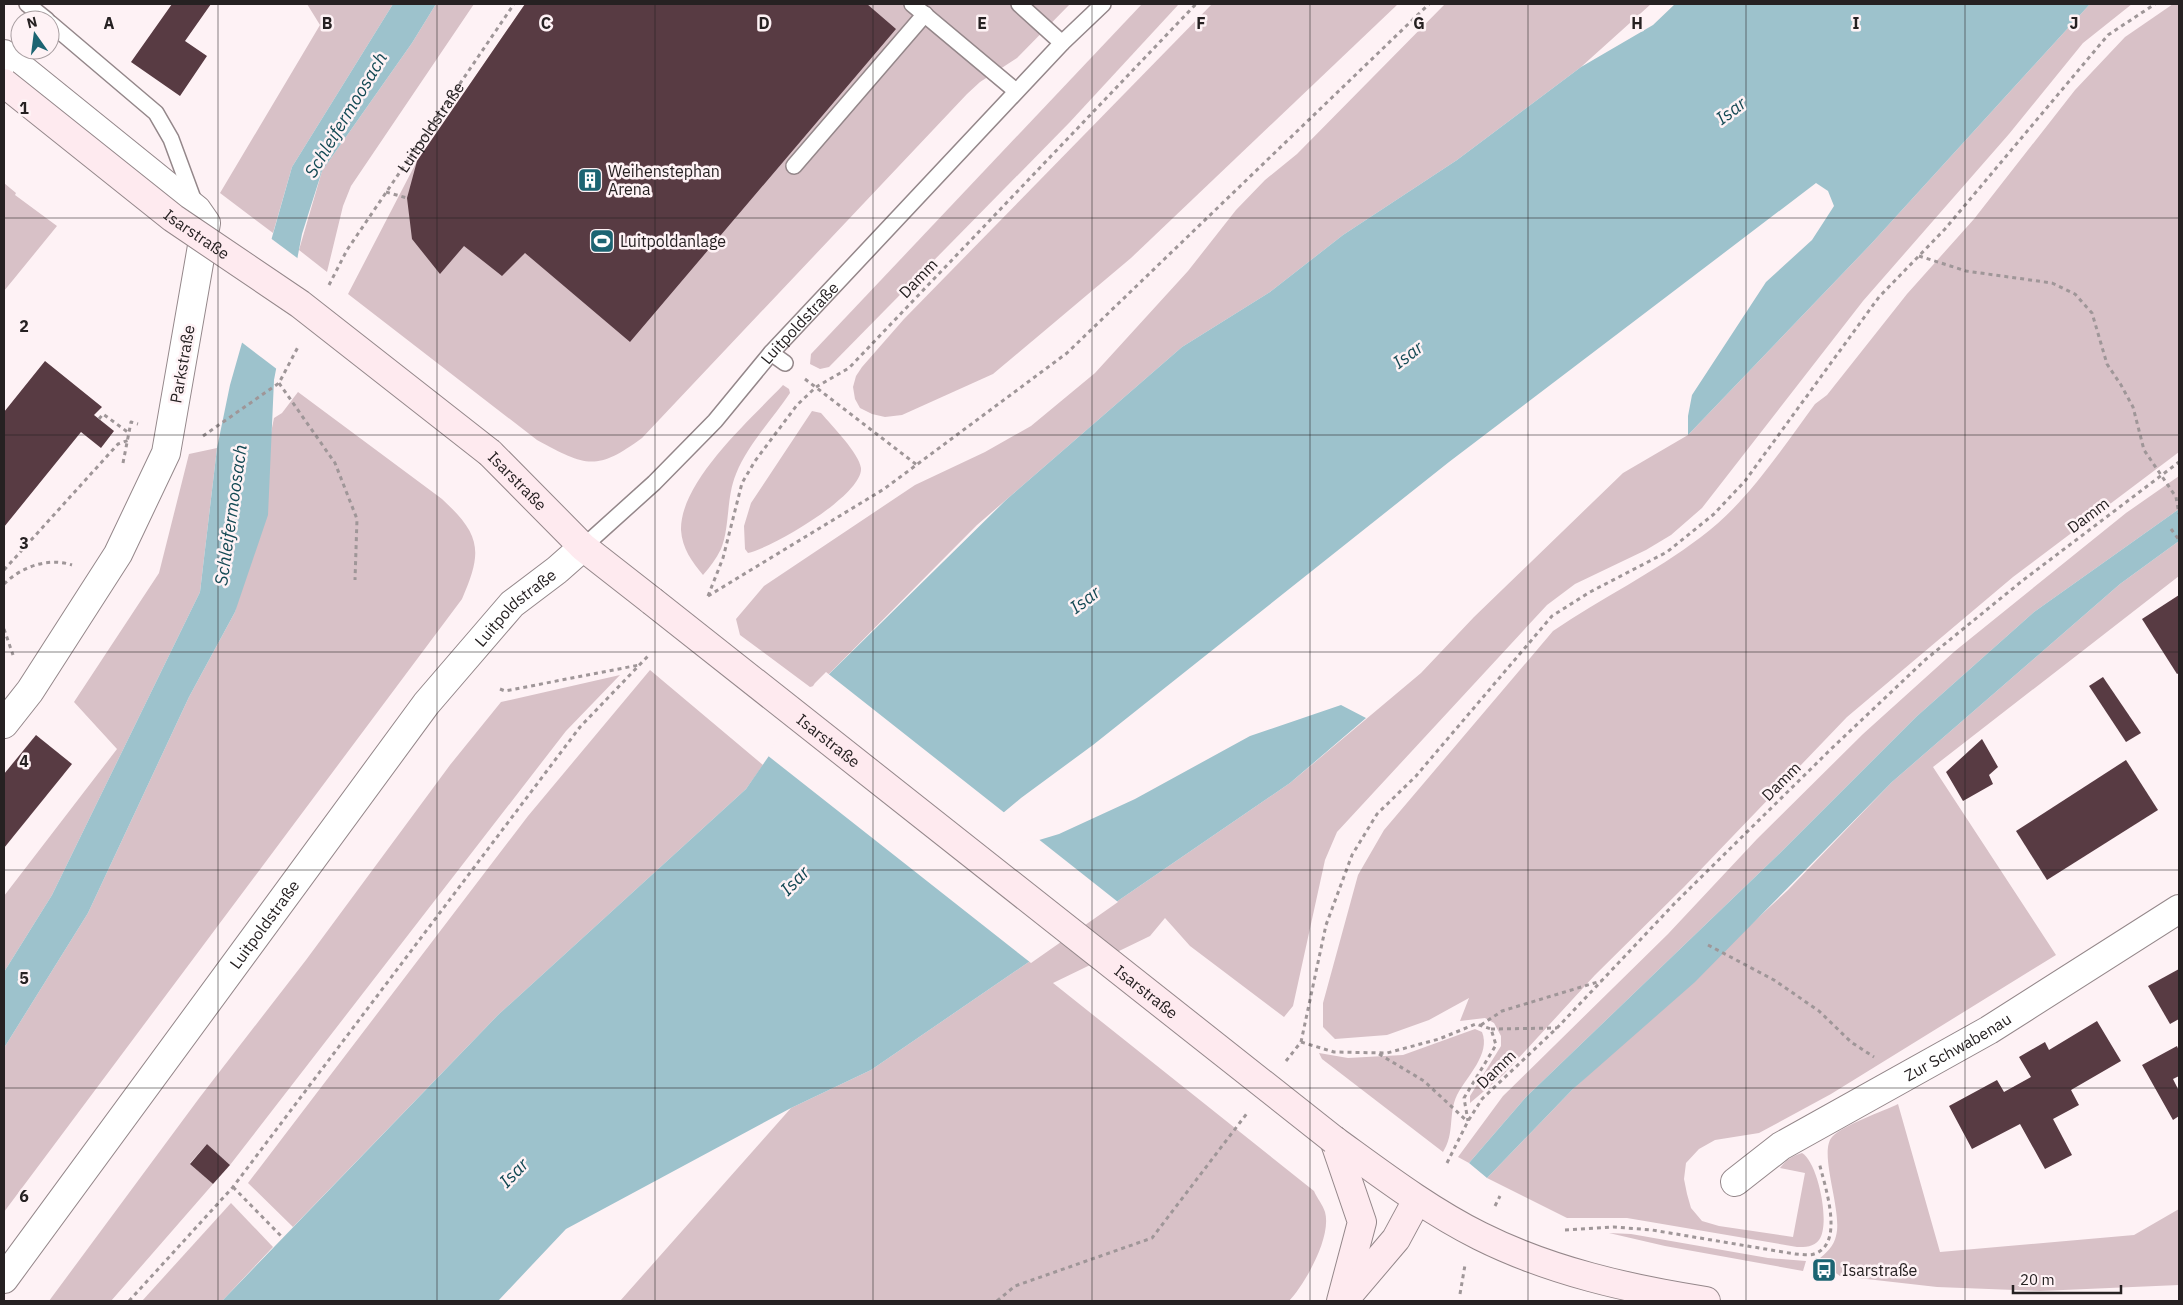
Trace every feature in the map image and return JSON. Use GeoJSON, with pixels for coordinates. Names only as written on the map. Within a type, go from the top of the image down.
{"type":"FeatureCollection","features":[{"type":"Feature","properties":{"kind":"main road","name":"Isarstraße"},"geometry":{"type":"LineString","coordinates":[[4,83],[173,218],[300,304],[490,454],[583,547],[1334,1140],[1417,1200],[1479,1236],[1532,1258],[1602,1280],[1706,1301]]}},
{"type":"Feature","properties":{"kind":"main road"},"geometry":{"type":"LineString","coordinates":[[1334,1140],[1362,1222],[1342,1301]]}},
{"type":"Feature","properties":{"kind":"main road"},"geometry":{"type":"LineString","coordinates":[[1342,1301],[1396,1238],[1417,1200]]}},
{"type":"Feature","properties":{"kind":"street"},"geometry":{"type":"LineString","coordinates":[[4,54],[197,210]]}},
{"type":"Feature","properties":{"kind":"street","name":"Parkstraße"},"geometry":{"type":"LineString","coordinates":[[4,724],[30,691],[110,567],[166,453],[206,222],[197,210]]}},
{"type":"Feature","properties":{"kind":"street","name":"Luitpoldstraße"},"geometry":{"type":"LineString","coordinates":[[4,1279],[426,704],[512,604],[557,570],[583,547]]}},
{"type":"Feature","properties":{"kind":"street","name":"Zur Schwabenau"},"geometry":{"type":"LineString","coordinates":[[1735,1182],[1781,1146],[1988,1030],[2179,909]]}},
{"type":"Feature","properties":{"kind":"lane"},"geometry":{"type":"LineString","coordinates":[[912,4],[1016,91]]}},
{"type":"Feature","properties":{"kind":"lane"},"geometry":{"type":"LineString","coordinates":[[1019,4],[1062,43]]}},
{"type":"Feature","properties":{"kind":"lane","name":"Luitpoldstraße"},"geometry":{"type":"LineString","coordinates":[[583,547],[647,489],[701,435],[771,353],[1016,91],[1103,4]]}},
{"type":"Feature","properties":{"kind":"lane"},"geometry":{"type":"LineString","coordinates":[[794,166],[925,14]]}},
{"type":"Feature","properties":{"kind":"lane"},"geometry":{"type":"LineString","coordinates":[[60,31],[156,113],[172,139],[197,210]]}},
{"type":"Feature","properties":{"kind":"lane"},"geometry":{"type":"LineString","coordinates":[[771,353],[785,363]]}},
{"type":"Feature","properties":{"kind":"path","name":"Luitpoldstraße"},"geometry":{"type":"LineString","coordinates":[[347,250],[514,4]]}},
{"type":"Feature","properties":{"kind":"path","name":"Damm"},"geometry":{"type":"LineString","coordinates":[[917,465],[884,489],[708,596],[723,558],[742,483],[755,461],[796,405],[816,387],[849,368],[1196,4]]}},
{"type":"Feature","properties":{"kind":"path"},"geometry":{"type":"LineString","coordinates":[[785,363],[917,465],[1067,352],[1258,171],[1429,4]]}},
{"type":"Feature","properties":{"kind":"path"},"geometry":{"type":"LineString","coordinates":[[1284,1065],[1301,1042],[1326,925],[1352,855],[1378,814],[1416,776],[1552,616],[1590,592],[1667,552],[1714,514],[1745,481],[1879,297],[1951,221],[2108,35],[2155,4]]}},
{"type":"Feature","properties":{"kind":"path"},"geometry":{"type":"LineString","coordinates":[[386,192],[407,198]]}},
{"type":"Feature","properties":{"kind":"path"},"geometry":{"type":"LineString","coordinates":[[1919,256],[1966,271],[2052,283],[2075,294],[2092,312],[2107,364],[2133,407],[2144,450],[2176,497],[2179,514]]}},
{"type":"Feature","properties":{"kind":"path"},"geometry":{"type":"LineString","coordinates":[[166,453],[197,440],[280,383],[335,463],[357,518],[355,580]]}},
{"type":"Feature","properties":{"kind":"path"},"geometry":{"type":"LineString","coordinates":[[99,419],[103,414],[130,433]]}},
{"type":"Feature","properties":{"kind":"path"},"geometry":{"type":"LineString","coordinates":[[122,467],[129,440],[131,422],[138,425]]}},
{"type":"Feature","properties":{"kind":"path"},"geometry":{"type":"LineString","coordinates":[[4,570],[118,444],[129,440]]}},
{"type":"Feature","properties":{"kind":"path","name":"Damm"},"geometry":{"type":"LineString","coordinates":[[1446,1163],[1468,1121],[1482,1100],[1557,1028],[1682,896],[1925,660],[2022,581],[2179,462]]}},
{"type":"Feature","properties":{"kind":"path"},"geometry":{"type":"LineString","coordinates":[[2171,529],[2179,540]]}},
{"type":"Feature","properties":{"kind":"path"},"geometry":{"type":"LineString","coordinates":[[4,584],[12,576],[30,567],[50,562],[80,568]]}},
{"type":"Feature","properties":{"kind":"path"},"geometry":{"type":"LineString","coordinates":[[4,629],[14,659]]}},
{"type":"Feature","properties":{"kind":"path"},"geometry":{"type":"LineString","coordinates":[[129,1301],[233,1187],[580,727],[648,656]]}},
{"type":"Feature","properties":{"kind":"path"},"geometry":{"type":"LineString","coordinates":[[500,689],[505,691],[640,665]]}},
{"type":"Feature","properties":{"kind":"path"},"geometry":{"type":"LineString","coordinates":[[1708,945],[1774,980],[1818,1011],[1850,1042],[1878,1060],[1895,1082]]}},
{"type":"Feature","properties":{"kind":"path"},"geometry":{"type":"LineString","coordinates":[[1481,1025],[1502,1011],[1602,980]]}},
{"type":"Feature","properties":{"kind":"path"},"geometry":{"type":"LineString","coordinates":[[1301,1042],[1334,1052],[1388,1053],[1439,1039],[1476,1024],[1491,1029],[1557,1028]]}},
{"type":"Feature","properties":{"kind":"path"},"geometry":{"type":"LineString","coordinates":[[1468,1121],[1464,1098],[1496,1045],[1491,1029]]}},
{"type":"Feature","properties":{"kind":"path"},"geometry":{"type":"LineString","coordinates":[[1378,1053],[1424,1081],[1468,1121]]}},
{"type":"Feature","properties":{"kind":"path"},"geometry":{"type":"LineString","coordinates":[[997,1301],[1015,1286],[1152,1238],[1254,1104]]}},
{"type":"Feature","properties":{"kind":"path"},"geometry":{"type":"LineString","coordinates":[[1565,1230],[1614,1227],[1652,1230],[1795,1254],[1814,1254],[1825,1247],[1832,1233],[1830,1207],[1809,1130]]}},
{"type":"Feature","properties":{"kind":"path"},"geometry":{"type":"LineString","coordinates":[[233,1187],[282,1237]]}},
{"type":"Feature","properties":{"kind":"shaded area"},"geometry":{"type":"Polygon","coordinates":[[[307,4],[393,4],[292,167],[273,233],[220,193],[320,25],[307,4]]]}},
{"type":"Feature","properties":{"kind":"shaded area"},"geometry":{"type":"Polygon","coordinates":[[[436,4],[474,4],[351,186],[343,206],[327,272],[299,250],[322,171],[412,43],[436,4]]]}},
{"type":"Feature","properties":{"kind":"shaded area","name":"Luitpoldanlage"},"geometry":{"type":"Polygon","coordinates":[[[525,4],[1070,4],[1017,58],[980,82],[967,94],[642,438],[613,456],[590,462],[579,460],[537,440],[348,294],[417,161],[525,4]]]}},
{"type":"Feature","properties":{"kind":"shaded area"},"geometry":{"type":"Polygon","coordinates":[[[1142,4],[1179,4],[1069,123],[829,367],[820,369],[810,364],[811,354],[1142,4]]]}},
{"type":"Feature","properties":{"kind":"shaded area"},"geometry":{"type":"Polygon","coordinates":[[[1212,4],[1398,4],[1131,258],[993,374],[902,415],[885,417],[872,414],[860,408],[855,399],[853,387],[856,376],[862,367],[904,319],[1212,4]]]}},
{"type":"Feature","properties":{"kind":"shaded area"},"geometry":{"type":"Polygon","coordinates":[[[1445,4],[1651,4],[1581,67],[1457,160],[1343,235],[1270,292],[1182,347],[977,525],[818,685],[810,687],[740,635],[736,619],[764,586],[915,485],[985,452],[1031,426],[1095,373],[1188,271],[1236,210],[1265,180],[1297,154],[1445,4]]]}},
{"type":"Feature","properties":{"kind":"shaded area"},"geometry":{"type":"Polygon","coordinates":[[[2090,4],[2132,4],[2083,43],[2009,134],[1863,301],[1702,508],[1671,535],[1646,550],[1575,584],[1547,605],[1337,832],[1325,860],[1293,1006],[1284,1017],[1190,946],[1165,918],[1150,936],[1053,983],[1314,1191],[1325,1212],[1325,1234],[1316,1260],[1289,1301],[620,1301],[791,1108],[871,1070],[1290,783],[1421,673],[1474,617],[1623,473],[1688,435],[1871,244],[2090,4]]]}},
{"type":"Feature","properties":{"kind":"shaded area"},"geometry":{"type":"Polygon","coordinates":[[[2173,4],[2179,4],[2179,452],[2013,577],[1847,717],[1684,887],[1595,975],[1503,1075],[1470,1103],[1470,1096],[1501,1046],[1501,1036],[1494,1023],[1485,1018],[1460,1021],[1469,998],[1429,1020],[1387,1035],[1335,1039],[1323,1027],[1323,1003],[1358,875],[1384,830],[1553,631],[1683,550],[1718,523],[1733,508],[1762,475],[1815,404],[1827,395],[1907,294],[1974,219],[2075,90],[2125,37],[2173,4]]]}},
{"type":"Feature","properties":{"kind":"shaded area"},"geometry":{"type":"Polygon","coordinates":[[[4,183],[16,193],[15,195],[57,226],[4,291],[4,183]]]}},
{"type":"Feature","properties":{"kind":"shaded area"},"geometry":{"type":"Polygon","coordinates":[[[783,385],[789,389],[790,393],[741,463],[733,483],[726,531],[721,549],[703,575],[688,554],[683,543],[681,530],[684,511],[692,491],[704,472],[736,433],[783,385]]]}},
{"type":"Feature","properties":{"kind":"shaded area"},"geometry":{"type":"Polygon","coordinates":[[[298,392],[442,499],[465,523],[471,534],[475,556],[469,582],[462,599],[4,1212],[4,1048],[88,913],[189,697],[235,612],[274,418],[282,413],[298,392]]]}},
{"type":"Feature","properties":{"kind":"shaded area"},"geometry":{"type":"Polygon","coordinates":[[[812,411],[821,413],[855,455],[861,468],[858,479],[848,492],[814,519],[776,541],[748,553],[745,549],[744,526],[751,503],[812,411]]]}},
{"type":"Feature","properties":{"kind":"shaded area"},"geometry":{"type":"Polygon","coordinates":[[[217,448],[200,592],[52,895],[4,972],[4,896],[117,749],[74,702],[159,573],[189,454],[217,448]]]}},
{"type":"Feature","properties":{"kind":"shaded area"},"geometry":{"type":"Polygon","coordinates":[[[2179,476],[2179,509],[2034,612],[1916,717],[1781,852],[1526,1097],[1469,1163],[1458,1157],[1503,1096],[1668,934],[1757,839],[1863,734],[1955,651],[2126,513],[2179,476]]]}},
{"type":"Feature","properties":{"kind":"shaded area"},"geometry":{"type":"Polygon","coordinates":[[[2179,541],[2179,576],[1933,767],[2056,955],[1831,1094],[1759,1133],[1715,1140],[1699,1149],[1686,1163],[1684,1179],[1687,1194],[1691,1208],[1702,1221],[1719,1226],[1793,1237],[1805,1173],[1780,1168],[1795,1155],[1802,1153],[1808,1159],[1818,1181],[1823,1208],[1824,1221],[1822,1232],[1815,1244],[1797,1247],[1627,1218],[1567,1218],[1487,1178],[1572,1090],[1788,890],[1892,782],[2120,584],[2179,541]]]}},
{"type":"Feature","properties":{"kind":"shaded area"},"geometry":{"type":"Polygon","coordinates":[[[650,670],[763,765],[746,789],[498,1015],[293,1227],[248,1183],[528,816],[650,670]]]}},
{"type":"Feature","properties":{"kind":"shaded area"},"geometry":{"type":"Polygon","coordinates":[[[620,675],[566,731],[230,1165],[207,1144],[190,1163],[213,1184],[111,1301],[49,1301],[200,1097],[306,960],[450,765],[501,702],[620,675]]]}},
{"type":"Feature","properties":{"kind":"shaded area"},"geometry":{"type":"Polygon","coordinates":[[[1475,1029],[1482,1032],[1484,1040],[1481,1057],[1454,1102],[1449,1138],[1443,1152],[1322,1059],[1319,1053],[1348,1058],[1403,1055],[1475,1029]]]}},
{"type":"Feature","properties":{"kind":"shaded area"},"geometry":{"type":"Polygon","coordinates":[[[1898,1104],[1940,1252],[2134,1235],[2179,1209],[2179,1285],[2040,1291],[1937,1287],[1840,1276],[1818,1260],[1833,1243],[1837,1225],[1829,1169],[1828,1145],[1832,1137],[1844,1128],[1898,1104]]]}},
{"type":"Feature","properties":{"kind":"shaded area"},"geometry":{"type":"Polygon","coordinates":[[[231,1203],[273,1247],[222,1301],[142,1301],[231,1203]]]}},
{"type":"Feature","properties":{"kind":"shaded area"},"geometry":{"type":"Polygon","coordinates":[[[1609,1233],[1631,1234],[1768,1258],[1806,1261],[1803,1271],[1665,1246],[1609,1233]]]}},
{"type":"Feature","properties":{"kind":"water","name":"Schleifermoosach"},"geometry":{"type":"Polygon","coordinates":[[[393,4],[436,4],[412,43],[322,171],[302,234],[274,380],[268,515],[235,612],[189,697],[88,913],[4,1048],[4,972],[52,895],[200,592],[217,448],[230,385],[292,167],[393,4]]]}},
{"type":"Feature","properties":{"kind":"water","name":"Isar"},"geometry":{"type":"Polygon","coordinates":[[[1675,4],[2090,4],[1871,244],[1688,435],[1688,416],[1692,395],[1766,282],[1812,240],[1834,206],[1828,191],[1816,183],[1449,462],[1093,745],[1021,798],[997,818],[991,844],[1006,850],[1059,834],[1135,799],[1250,736],[1341,705],[1366,718],[1290,783],[871,1070],[791,1108],[566,1229],[498,1301],[222,1301],[498,1015],[746,789],[818,685],[1006,500],[1182,347],[1270,292],[1343,235],[1457,160],[1581,67],[1653,25],[1675,4]]]}},
{"type":"Feature","properties":{"kind":"water"},"geometry":{"type":"Polygon","coordinates":[[[2179,509],[2179,541],[2120,584],[1892,782],[1695,982],[1572,1090],[1487,1178],[1469,1163],[1526,1097],[1781,852],[1916,717],[2034,612],[2179,509]]]}},
{"type":"Feature","properties":{"kind":"pier"},"geometry":{"type":"Polygon","coordinates":[[[269,237],[300,260],[278,370],[240,341],[269,237]]]}},
{"type":"Feature","properties":{"kind":"pier"},"geometry":{"type":"Polygon","coordinates":[[[826,672],[1006,814],[999,820],[994,843],[1006,847],[1037,838],[1118,902],[1031,963],[767,755],[815,683],[826,672]]]}},
{"type":"Feature","properties":{"kind":"building"},"geometry":{"type":"Polygon","coordinates":[[[172,4],[211,4],[185,41],[207,56],[180,96],[131,62],[172,4]]]}},
{"type":"Feature","properties":{"kind":"building","name":"Weihenstephan Arena"},"geometry":{"type":"Polygon","coordinates":[[[525,4],[867,4],[896,29],[630,342],[525,253],[502,276],[464,246],[440,274],[412,239],[407,198],[417,161],[525,4]]]}},
{"type":"Feature","properties":{"kind":"building"},"geometry":{"type":"Polygon","coordinates":[[[45,361],[102,407],[94,415],[114,431],[101,448],[81,432],[4,527],[4,412],[45,361]]]}},
{"type":"Feature","properties":{"kind":"building"},"geometry":{"type":"Polygon","coordinates":[[[2179,595],[2179,673],[2177,674],[2142,619],[2179,595]]]}},
{"type":"Feature","properties":{"kind":"building"},"geometry":{"type":"Polygon","coordinates":[[[2103,677],[2141,733],[2126,742],[2089,686],[2103,677]]]}},
{"type":"Feature","properties":{"kind":"building"},"geometry":{"type":"Polygon","coordinates":[[[36,735],[72,764],[4,848],[4,774],[36,735]]]}},
{"type":"Feature","properties":{"kind":"building"},"geometry":{"type":"Polygon","coordinates":[[[1982,739],[1998,767],[1989,775],[1993,784],[1963,801],[1946,772],[1982,739]]]}},
{"type":"Feature","properties":{"kind":"building"},"geometry":{"type":"Polygon","coordinates":[[[2126,760],[2158,810],[2047,880],[2016,831],[2126,760]]]}},
{"type":"Feature","properties":{"kind":"building"},"geometry":{"type":"Polygon","coordinates":[[[2179,969],[2179,1019],[2170,1024],[2148,986],[2179,969]]]}},
{"type":"Feature","properties":{"kind":"building"},"geometry":{"type":"Polygon","coordinates":[[[2097,1021],[2121,1061],[2071,1090],[2079,1105],[2053,1119],[2072,1155],[2045,1169],[2020,1124],[1972,1149],[1949,1106],[1997,1080],[2004,1092],[2031,1077],[2019,1057],[2045,1042],[2049,1050],[2097,1021]]]}},
{"type":"Feature","properties":{"kind":"building"},"geometry":{"type":"Polygon","coordinates":[[[2177,1046],[2179,1051],[2179,1076],[2173,1079],[2179,1091],[2179,1116],[2173,1120],[2142,1065],[2177,1046]]]}},
{"type":"Feature","properties":{"kind":"building"},"geometry":{"type":"Polygon","coordinates":[[[207,1144],[230,1165],[213,1184],[190,1164],[207,1144]]]}},
{"type":"Feature","properties":{"kind":"place","name":"Weihenstephan Arena"},"geometry":{"type":"Point","coordinates":[590,180]}},
{"type":"Feature","properties":{"kind":"place","name":"Luitpoldanlage"},"geometry":{"type":"Point","coordinates":[602,241]}},
{"type":"Feature","properties":{"kind":"place","name":"Isarstraße"},"geometry":{"type":"Point","coordinates":[1824,1270]}}]}
